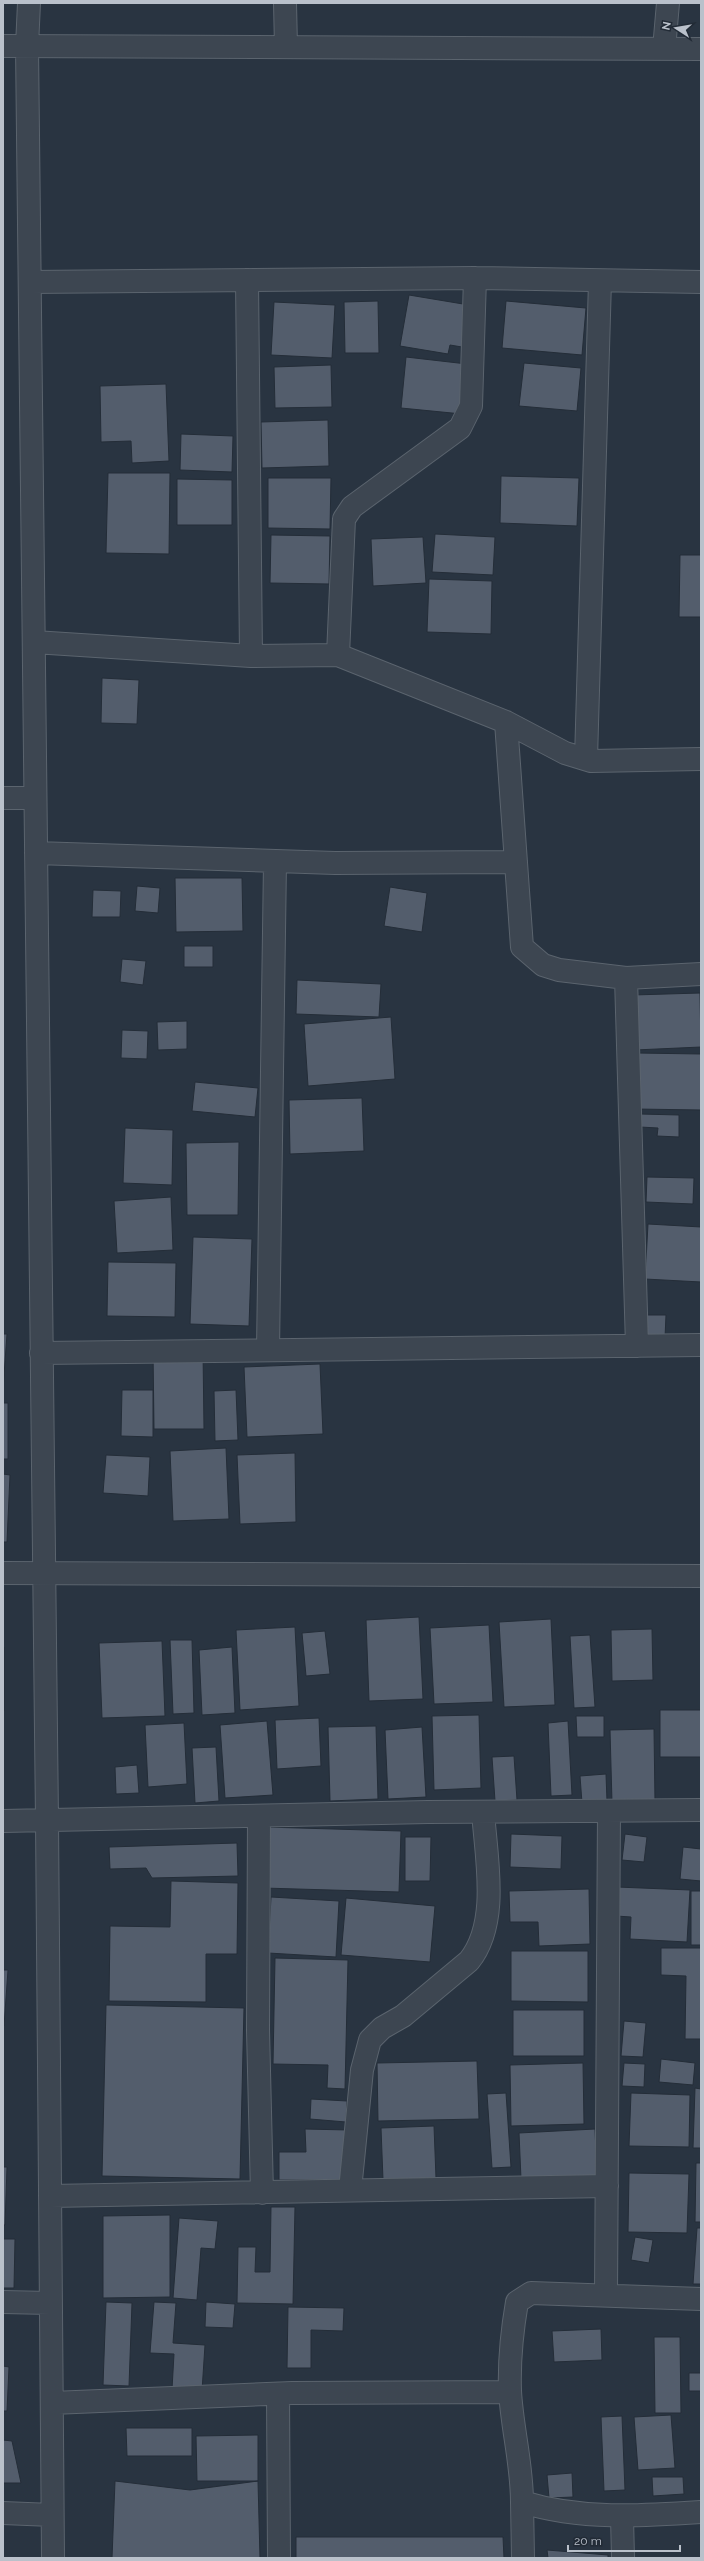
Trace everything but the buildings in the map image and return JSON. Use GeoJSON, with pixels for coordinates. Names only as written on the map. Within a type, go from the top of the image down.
{"type":"FeatureCollection","features":[{"type":"Feature","properties":{"kind":"street"},"geometry":{"type":"LineString","coordinates":[[29,3],[27,46],[43,1573],[47,1820],[53,2558]]}},
{"type":"Feature","properties":{"kind":"street"},"geometry":{"type":"LineString","coordinates":[[285,3],[286,47]]}},
{"type":"Feature","properties":{"kind":"street"},"geometry":{"type":"LineString","coordinates":[[664,49],[668,3]]}},
{"type":"Feature","properties":{"kind":"street"},"geometry":{"type":"LineString","coordinates":[[3,46],[701,49]]}},
{"type":"Feature","properties":{"kind":"street"},"geometry":{"type":"LineString","coordinates":[[30,282],[475,278],[701,282]]}},
{"type":"Feature","properties":{"kind":"street"},"geometry":{"type":"LineString","coordinates":[[338,655],[344,519],[352,507],[460,428],[471,406],[475,278]]}},
{"type":"Feature","properties":{"kind":"street"},"geometry":{"type":"LineString","coordinates":[[247,280],[250,656]]}},
{"type":"Feature","properties":{"kind":"street"},"geometry":{"type":"LineString","coordinates":[[586,759],[600,281]]}},
{"type":"Feature","properties":{"kind":"street"},"geometry":{"type":"LineString","coordinates":[[34,642],[250,656],[338,655],[506,722],[565,753],[586,759],[701,759]]}},
{"type":"Feature","properties":{"kind":"street"},"geometry":{"type":"LineString","coordinates":[[506,722],[522,946],[543,965],[559,970],[626,978],[701,974]]}},
{"type":"Feature","properties":{"kind":"street"},"geometry":{"type":"LineString","coordinates":[[3,798],[35,798]]}},
{"type":"Feature","properties":{"kind":"street"},"geometry":{"type":"LineString","coordinates":[[36,854],[276,862],[516,862]]}},
{"type":"Feature","properties":{"kind":"street"},"geometry":{"type":"LineString","coordinates":[[268,1350],[276,862]]}},
{"type":"Feature","properties":{"kind":"street"},"geometry":{"type":"LineString","coordinates":[[626,978],[637,1346]]}},
{"type":"Feature","properties":{"kind":"street"},"geometry":{"type":"LineString","coordinates":[[41,1353],[701,1345]]}},
{"type":"Feature","properties":{"kind":"street"},"geometry":{"type":"LineString","coordinates":[[3,1573],[701,1576]]}},
{"type":"Feature","properties":{"kind":"street"},"geometry":{"type":"LineString","coordinates":[[3,1821],[483,1812],[701,1810]]}},
{"type":"Feature","properties":{"kind":"street"},"geometry":{"type":"LineString","coordinates":[[606,2295],[609,1811]]}},
{"type":"Feature","properties":{"kind":"street"},"geometry":{"type":"LineString","coordinates":[[350,2190],[362,2070],[370,2040],[382,2028],[403,2016],[469,1961],[476,1952],[489,1914],[483,1812]]}},
{"type":"Feature","properties":{"kind":"street"},"geometry":{"type":"LineString","coordinates":[[259,1816],[258,2030],[262,2192]]}},
{"type":"Feature","properties":{"kind":"street"},"geometry":{"type":"LineString","coordinates":[[50,2196],[606,2186]]}},
{"type":"Feature","properties":{"kind":"street"},"geometry":{"type":"LineString","coordinates":[[523,2558],[522,2480],[510,2392],[512,2328],[517,2302],[531,2293],[701,2299]]}},
{"type":"Feature","properties":{"kind":"street"},"geometry":{"type":"LineString","coordinates":[[3,2302],[50,2303]]}},
{"type":"Feature","properties":{"kind":"street"},"geometry":{"type":"LineString","coordinates":[[52,2403],[278,2394],[510,2392]]}},
{"type":"Feature","properties":{"kind":"street"},"geometry":{"type":"LineString","coordinates":[[278,2394],[279,2558]]}},
{"type":"Feature","properties":{"kind":"street"},"geometry":{"type":"LineString","coordinates":[[522,2502],[544,2509],[622,2517],[701,2512]]}},
{"type":"Feature","properties":{"kind":"street"},"geometry":{"type":"LineString","coordinates":[[3,2513],[52,2515]]}},
{"type":"Feature","properties":{"kind":"street"},"geometry":{"type":"LineString","coordinates":[[622,2517],[623,2558]]}}]}
